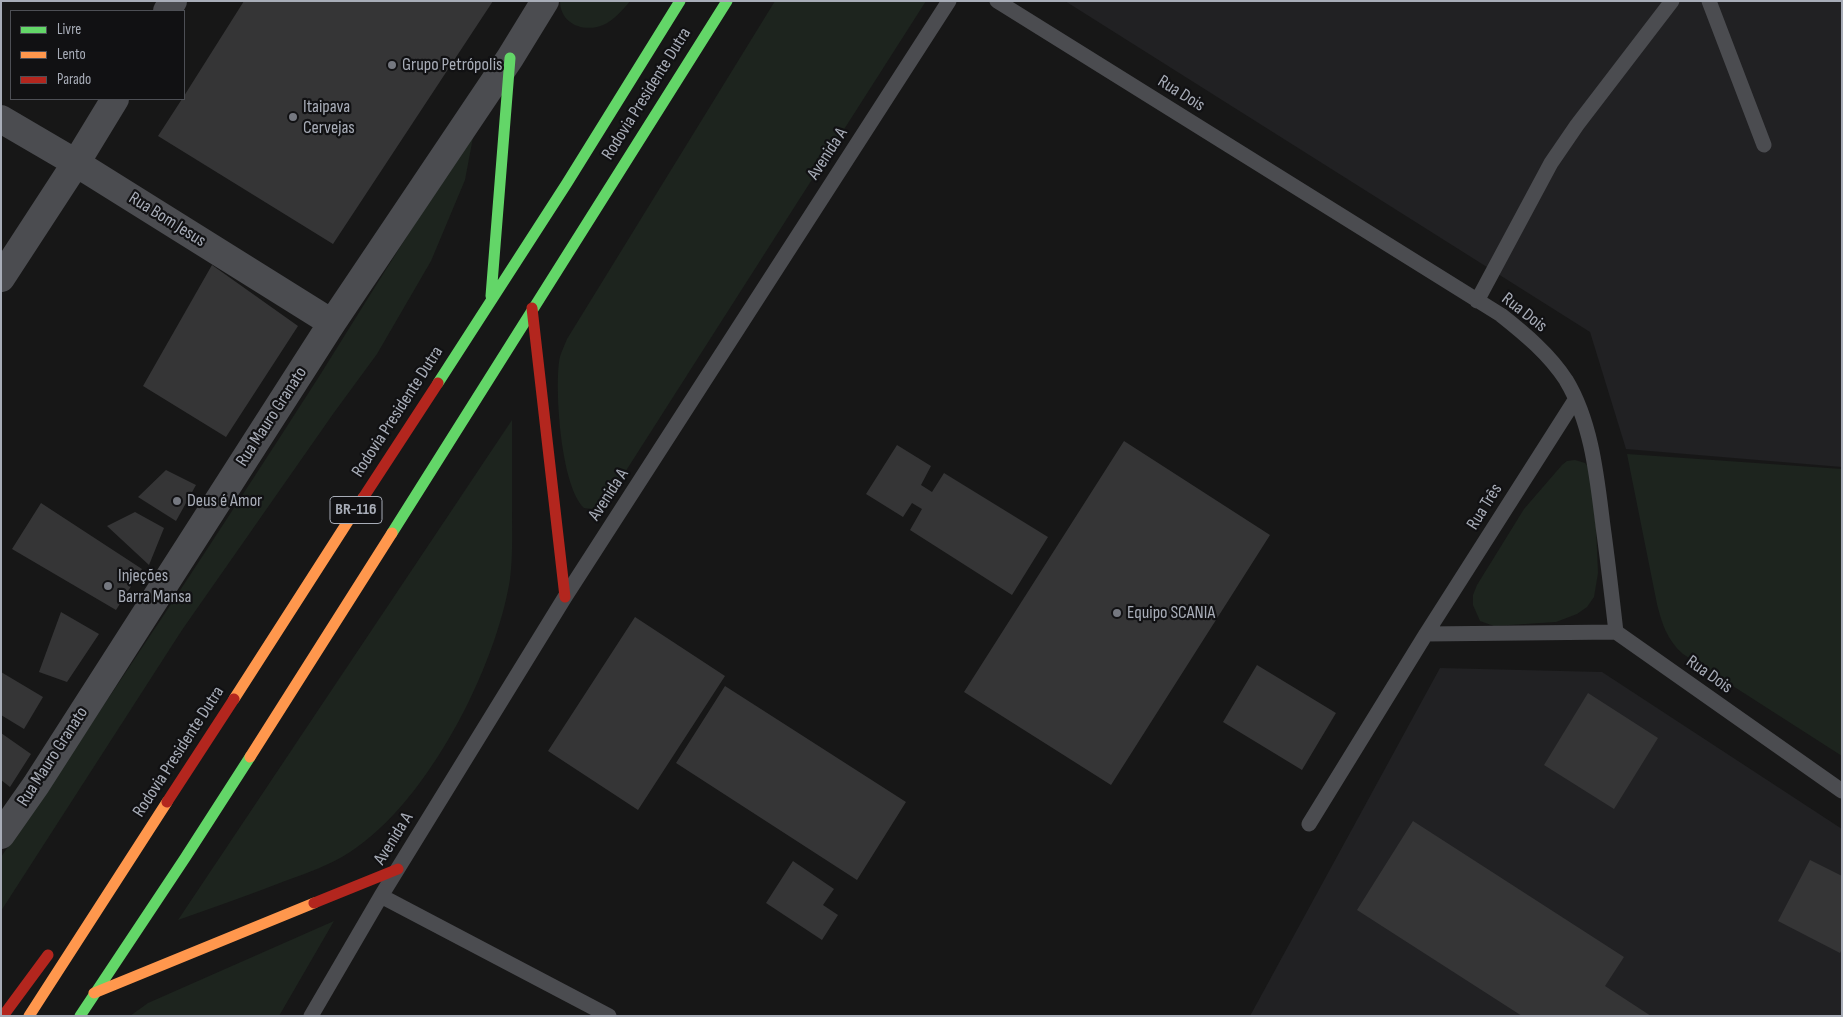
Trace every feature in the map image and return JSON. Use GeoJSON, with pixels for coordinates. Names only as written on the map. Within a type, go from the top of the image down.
{"type":"FeatureCollection","features":[{"type":"Feature","properties":{"kind":"highway","name":"Rodovia Presidente Dutra"},"geometry":{"type":"LineString","coordinates":[[29,1016],[491,300],[680,1]]}},
{"type":"Feature","properties":{"kind":"highway","name":"Rodovia Presidente Dutra"},"geometry":{"type":"LineString","coordinates":[[80,1016],[185,858],[322,645],[532,308],[727,1]]}},
{"type":"Feature","properties":{"kind":"highway"},"geometry":{"type":"LineString","coordinates":[[491,300],[510,58]]}},
{"type":"Feature","properties":{"kind":"highway"},"geometry":{"type":"LineString","coordinates":[[532,308],[565,597]]}},
{"type":"Feature","properties":{"kind":"highway"},"geometry":{"type":"LineString","coordinates":[[98,889],[204,746]]}},
{"type":"Feature","properties":{"kind":"highway"},"geometry":{"type":"LineString","coordinates":[[94,993],[398,869]]}},
{"type":"Feature","properties":{"kind":"highway"},"geometry":{"type":"LineString","coordinates":[[3,1016],[56,944]]}},
{"type":"Feature","properties":{"kind":"street","name":"Rua Mauro Granato"},"geometry":{"type":"LineString","coordinates":[[1,834],[36,785],[332,323],[510,58],[546,1]]}},
{"type":"Feature","properties":{"kind":"street"},"geometry":{"type":"LineString","coordinates":[[1,278],[76,163],[113,100]]}},
{"type":"Feature","properties":{"kind":"street","name":"Rua Bom Jesus"},"geometry":{"type":"LineString","coordinates":[[1,119],[76,163],[332,323]]}},
{"type":"Feature","properties":{"kind":"lane","name":"Avenida A"},"geometry":{"type":"LineString","coordinates":[[311,1016],[381,896],[565,597],[949,1]]}},
{"type":"Feature","properties":{"kind":"lane","name":"Rua Dois"},"geometry":{"type":"LineString","coordinates":[[997,1],[1501,315],[1526,335],[1549,358],[1566,380],[1587,434],[1598,486],[1616,632],[1842,791]]}},
{"type":"Feature","properties":{"kind":"lane"},"geometry":{"type":"LineString","coordinates":[[1477,301],[1551,163],[1672,1]]}},
{"type":"Feature","properties":{"kind":"lane"},"geometry":{"type":"LineString","coordinates":[[1709,1],[1764,145]]}},
{"type":"Feature","properties":{"kind":"lane","name":"Rua Três"},"geometry":{"type":"LineString","coordinates":[[1309,824],[1426,634],[1575,400]]}},
{"type":"Feature","properties":{"kind":"lane"},"geometry":{"type":"LineString","coordinates":[[1426,634],[1616,632]]}},
{"type":"Feature","properties":{"kind":"lane"},"geometry":{"type":"LineString","coordinates":[[381,896],[609,1016]]}},
{"type":"Feature","properties":{"kind":"shaded area"},"geometry":{"type":"Polygon","coordinates":[[[560,1],[630,1],[611,21],[588,28],[574,25],[569,21],[564,16],[560,1]]]}},
{"type":"Feature","properties":{"kind":"shaded area"},"geometry":{"type":"Polygon","coordinates":[[[775,1],[926,1],[606,502],[593,509],[584,508],[576,497],[570,480],[561,438],[558,376],[561,353],[567,339],[775,1]]]}},
{"type":"Feature","properties":{"kind":"shaded area"},"geometry":{"type":"Polygon","coordinates":[[[1065,1],[1842,1],[1842,467],[1626,449],[1590,332],[1065,1]]]}},
{"type":"Feature","properties":{"kind":"shaded area"},"geometry":{"type":"Polygon","coordinates":[[[474,132],[465,180],[431,261],[377,354],[182,630],[1,911],[1,857],[242,496],[474,132]]]}},
{"type":"Feature","properties":{"kind":"shaded area"},"geometry":{"type":"Polygon","coordinates":[[[512,420],[512,562],[502,614],[490,652],[474,692],[431,768],[406,801],[378,830],[342,857],[310,872],[178,920],[512,420]]]}},
{"type":"Feature","properties":{"kind":"shaded area"},"geometry":{"type":"Polygon","coordinates":[[[1627,454],[1842,469],[1842,756],[1677,649],[1663,625],[1657,604],[1627,454]]]}},
{"type":"Feature","properties":{"kind":"shaded area"},"geometry":{"type":"Polygon","coordinates":[[[1575,460],[1585,463],[1590,469],[1596,526],[1598,573],[1594,597],[1587,607],[1577,614],[1556,622],[1494,626],[1480,621],[1473,605],[1473,595],[1477,585],[1524,509],[1562,465],[1567,461],[1575,460]]]}},
{"type":"Feature","properties":{"kind":"shaded area"},"geometry":{"type":"Polygon","coordinates":[[[1440,668],[1602,672],[1842,829],[1842,1016],[1250,1016],[1440,668]]]}},
{"type":"Feature","properties":{"kind":"shaded area"},"geometry":{"type":"Polygon","coordinates":[[[334,921],[279,1016],[130,1016],[148,1003],[334,921]]]}},
{"type":"Feature","properties":{"kind":"building","name":"Itaipava Cervejas"},"geometry":{"type":"Polygon","coordinates":[[[244,1],[493,1],[333,244],[158,136],[181,100],[185,100],[185,94],[244,1]]]}},
{"type":"Feature","properties":{"kind":"building"},"geometry":{"type":"Polygon","coordinates":[[[212,265],[298,326],[226,437],[143,386],[212,265]]]}},
{"type":"Feature","properties":{"kind":"building","name":"Equipo SCANIA"},"geometry":{"type":"Polygon","coordinates":[[[1124,441],[1270,535],[1111,785],[964,692],[1124,441]]]}},
{"type":"Feature","properties":{"kind":"building"},"geometry":{"type":"Polygon","coordinates":[[[897,445],[931,466],[921,485],[932,492],[944,473],[1048,537],[1012,595],[910,530],[922,509],[912,503],[903,517],[866,494],[897,445]]]}},
{"type":"Feature","properties":{"kind":"building"},"geometry":{"type":"Polygon","coordinates":[[[166,470],[196,485],[176,521],[138,497],[166,470]]]}},
{"type":"Feature","properties":{"kind":"building"},"geometry":{"type":"Polygon","coordinates":[[[41,503],[142,569],[116,610],[12,549],[41,503]]]}},
{"type":"Feature","properties":{"kind":"building"},"geometry":{"type":"Polygon","coordinates":[[[135,512],[164,528],[149,565],[107,526],[135,512]]]}},
{"type":"Feature","properties":{"kind":"building"},"geometry":{"type":"Polygon","coordinates":[[[61,612],[99,634],[67,682],[39,672],[61,612]]]}},
{"type":"Feature","properties":{"kind":"building"},"geometry":{"type":"Polygon","coordinates":[[[635,617],[725,676],[638,810],[548,751],[635,617]]]}},
{"type":"Feature","properties":{"kind":"building"},"geometry":{"type":"Polygon","coordinates":[[[1257,665],[1336,713],[1302,770],[1223,722],[1257,665]]]}},
{"type":"Feature","properties":{"kind":"building"},"geometry":{"type":"Polygon","coordinates":[[[1,672],[43,697],[24,729],[1,715],[1,672]]]}},
{"type":"Feature","properties":{"kind":"building"},"geometry":{"type":"Polygon","coordinates":[[[725,686],[906,802],[857,880],[676,763],[725,686]]]}},
{"type":"Feature","properties":{"kind":"building"},"geometry":{"type":"Polygon","coordinates":[[[1588,693],[1658,738],[1614,809],[1544,765],[1588,693]]]}},
{"type":"Feature","properties":{"kind":"building"},"geometry":{"type":"Polygon","coordinates":[[[1,733],[31,754],[10,787],[1,780],[1,733]]]}},
{"type":"Feature","properties":{"kind":"building"},"geometry":{"type":"Polygon","coordinates":[[[1413,821],[1624,957],[1605,986],[1651,1016],[1522,1016],[1357,910],[1413,821]]]}},
{"type":"Feature","properties":{"kind":"building"},"geometry":{"type":"Polygon","coordinates":[[[1810,860],[1842,876],[1842,949],[1840,953],[1778,921],[1810,860]]]}},
{"type":"Feature","properties":{"kind":"building"},"geometry":{"type":"Polygon","coordinates":[[[793,861],[834,889],[823,905],[838,915],[822,940],[766,903],[793,861]]]}},
{"type":"Feature","properties":{"kind":"traffic: fast"},"geometry":{"type":"LineString","coordinates":[[438,383],[567,183],[680,1]]}},
{"type":"Feature","properties":{"kind":"traffic: fast"},"geometry":{"type":"LineString","coordinates":[[392,533],[727,1]]}},
{"type":"Feature","properties":{"kind":"traffic: fast"},"geometry":{"type":"LineString","coordinates":[[491,296],[510,58]]}},
{"type":"Feature","properties":{"kind":"traffic: fast"},"geometry":{"type":"LineString","coordinates":[[80,1016],[250,757]]}},
{"type":"Feature","properties":{"kind":"traffic: slow"},"geometry":{"type":"LineString","coordinates":[[234,699],[363,498]]}},
{"type":"Feature","properties":{"kind":"traffic: slow"},"geometry":{"type":"LineString","coordinates":[[250,757],[392,533]]}},
{"type":"Feature","properties":{"kind":"traffic: slow"},"geometry":{"type":"LineString","coordinates":[[29,1016],[167,802]]}},
{"type":"Feature","properties":{"kind":"traffic: slow"},"geometry":{"type":"LineString","coordinates":[[94,993],[314,903]]}},
{"type":"Feature","properties":{"kind":"traffic: jam"},"geometry":{"type":"LineString","coordinates":[[532,308],[565,597]]}},
{"type":"Feature","properties":{"kind":"traffic: jam"},"geometry":{"type":"LineString","coordinates":[[363,498],[438,383]]}},
{"type":"Feature","properties":{"kind":"traffic: jam"},"geometry":{"type":"LineString","coordinates":[[167,802],[234,699]]}},
{"type":"Feature","properties":{"kind":"traffic: jam"},"geometry":{"type":"LineString","coordinates":[[314,903],[398,869]]}},
{"type":"Feature","properties":{"kind":"traffic: jam"},"geometry":{"type":"LineString","coordinates":[[3,1016],[48,955]]}},
{"type":"Feature","properties":{"kind":"place","name":"Grupo Petrópolis"},"geometry":{"type":"Point","coordinates":[392,65]}},
{"type":"Feature","properties":{"kind":"place","name":"Itaipava Cervejas"},"geometry":{"type":"Point","coordinates":[293,117]}},
{"type":"Feature","properties":{"kind":"place","name":"Deus é Amor"},"geometry":{"type":"Point","coordinates":[177,501]}},
{"type":"Feature","properties":{"kind":"place","name":"Injeções Barra Mansa"},"geometry":{"type":"Point","coordinates":[108,586]}},
{"type":"Feature","properties":{"kind":"place","name":"Equipo SCANIA"},"geometry":{"type":"Point","coordinates":[1117,613]}}]}
